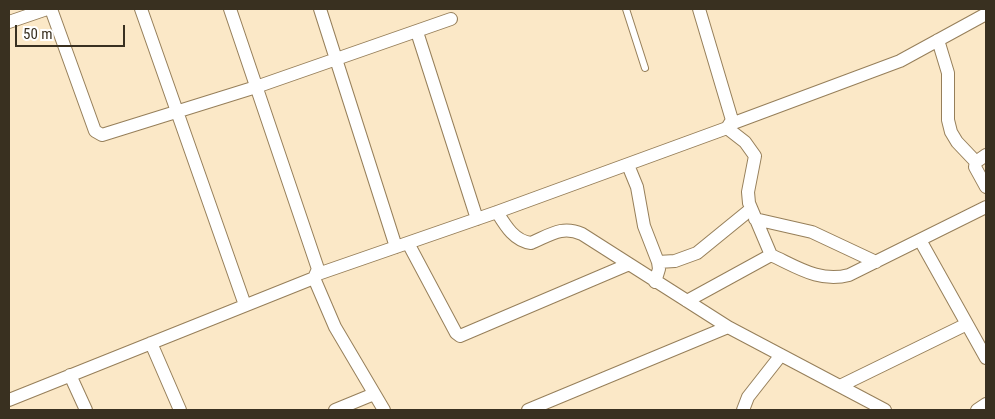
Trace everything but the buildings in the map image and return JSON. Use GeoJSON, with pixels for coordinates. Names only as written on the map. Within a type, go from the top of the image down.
{"type":"FeatureCollection","features":[{"type":"Feature","properties":{"kind":"street"},"geometry":{"type":"LineString","coordinates":[[9,22],[47,9]]}},
{"type":"Feature","properties":{"kind":"street"},"geometry":{"type":"LineString","coordinates":[[51,9],[94,130],[102,135],[256,87],[451,20]]}},
{"type":"Feature","properties":{"kind":"street"},"geometry":{"type":"LineString","coordinates":[[141,9],[245,305]]}},
{"type":"Feature","properties":{"kind":"street"},"geometry":{"type":"LineString","coordinates":[[230,9],[318,269],[316,276],[335,328],[384,410]]}},
{"type":"Feature","properties":{"kind":"street"},"geometry":{"type":"LineString","coordinates":[[320,9],[402,245],[456,333],[460,336],[627,265]]}},
{"type":"Feature","properties":{"kind":"street"},"geometry":{"type":"LineString","coordinates":[[699,9],[729,126],[746,142],[755,156],[748,192],[753,214],[771,255],[818,277],[830,279],[849,275],[986,207]]}},
{"type":"Feature","properties":{"kind":"street"},"geometry":{"type":"LineString","coordinates":[[9,400],[316,276],[628,165],[900,61],[986,14]]}},
{"type":"Feature","properties":{"kind":"street"},"geometry":{"type":"LineString","coordinates":[[417,32],[477,219]]}},
{"type":"Feature","properties":{"kind":"street"},"geometry":{"type":"LineString","coordinates":[[938,40],[948,73],[948,120],[951,132],[981,158],[975,167],[986,187]]}},
{"type":"Feature","properties":{"kind":"street"},"geometry":{"type":"LineString","coordinates":[[628,165],[637,187],[644,226],[658,262],[659,269],[655,282]]}},
{"type":"Feature","properties":{"kind":"street"},"geometry":{"type":"LineString","coordinates":[[496,212],[506,228],[526,242],[531,243],[564,229],[571,229],[728,327],[885,410]]}},
{"type":"Feature","properties":{"kind":"street"},"geometry":{"type":"LineString","coordinates":[[658,262],[675,260],[697,253],[753,214]]}},
{"type":"Feature","properties":{"kind":"street"},"geometry":{"type":"LineString","coordinates":[[753,214],[812,232],[876,262]]}},
{"type":"Feature","properties":{"kind":"street"},"geometry":{"type":"LineString","coordinates":[[920,240],[986,358]]}},
{"type":"Feature","properties":{"kind":"street"},"geometry":{"type":"LineString","coordinates":[[686,301],[771,255]]}},
{"type":"Feature","properties":{"kind":"street"},"geometry":{"type":"LineString","coordinates":[[840,386],[967,324]]}},
{"type":"Feature","properties":{"kind":"street"},"geometry":{"type":"LineString","coordinates":[[535,409],[728,327]]}},
{"type":"Feature","properties":{"kind":"street"},"geometry":{"type":"LineString","coordinates":[[151,343],[180,410]]}},
{"type":"Feature","properties":{"kind":"street"},"geometry":{"type":"LineString","coordinates":[[743,410],[748,397],[781,355]]}},
{"type":"Feature","properties":{"kind":"street"},"geometry":{"type":"LineString","coordinates":[[70,375],[86,410]]}},
{"type":"Feature","properties":{"kind":"street"},"geometry":{"type":"LineString","coordinates":[[335,410],[374,394]]}},
{"type":"Feature","properties":{"kind":"street"},"geometry":{"type":"LineString","coordinates":[[977,410],[986,404]]}},
{"type":"Feature","properties":{"kind":"lane"},"geometry":{"type":"LineString","coordinates":[[626,9],[645,68]]}}]}
